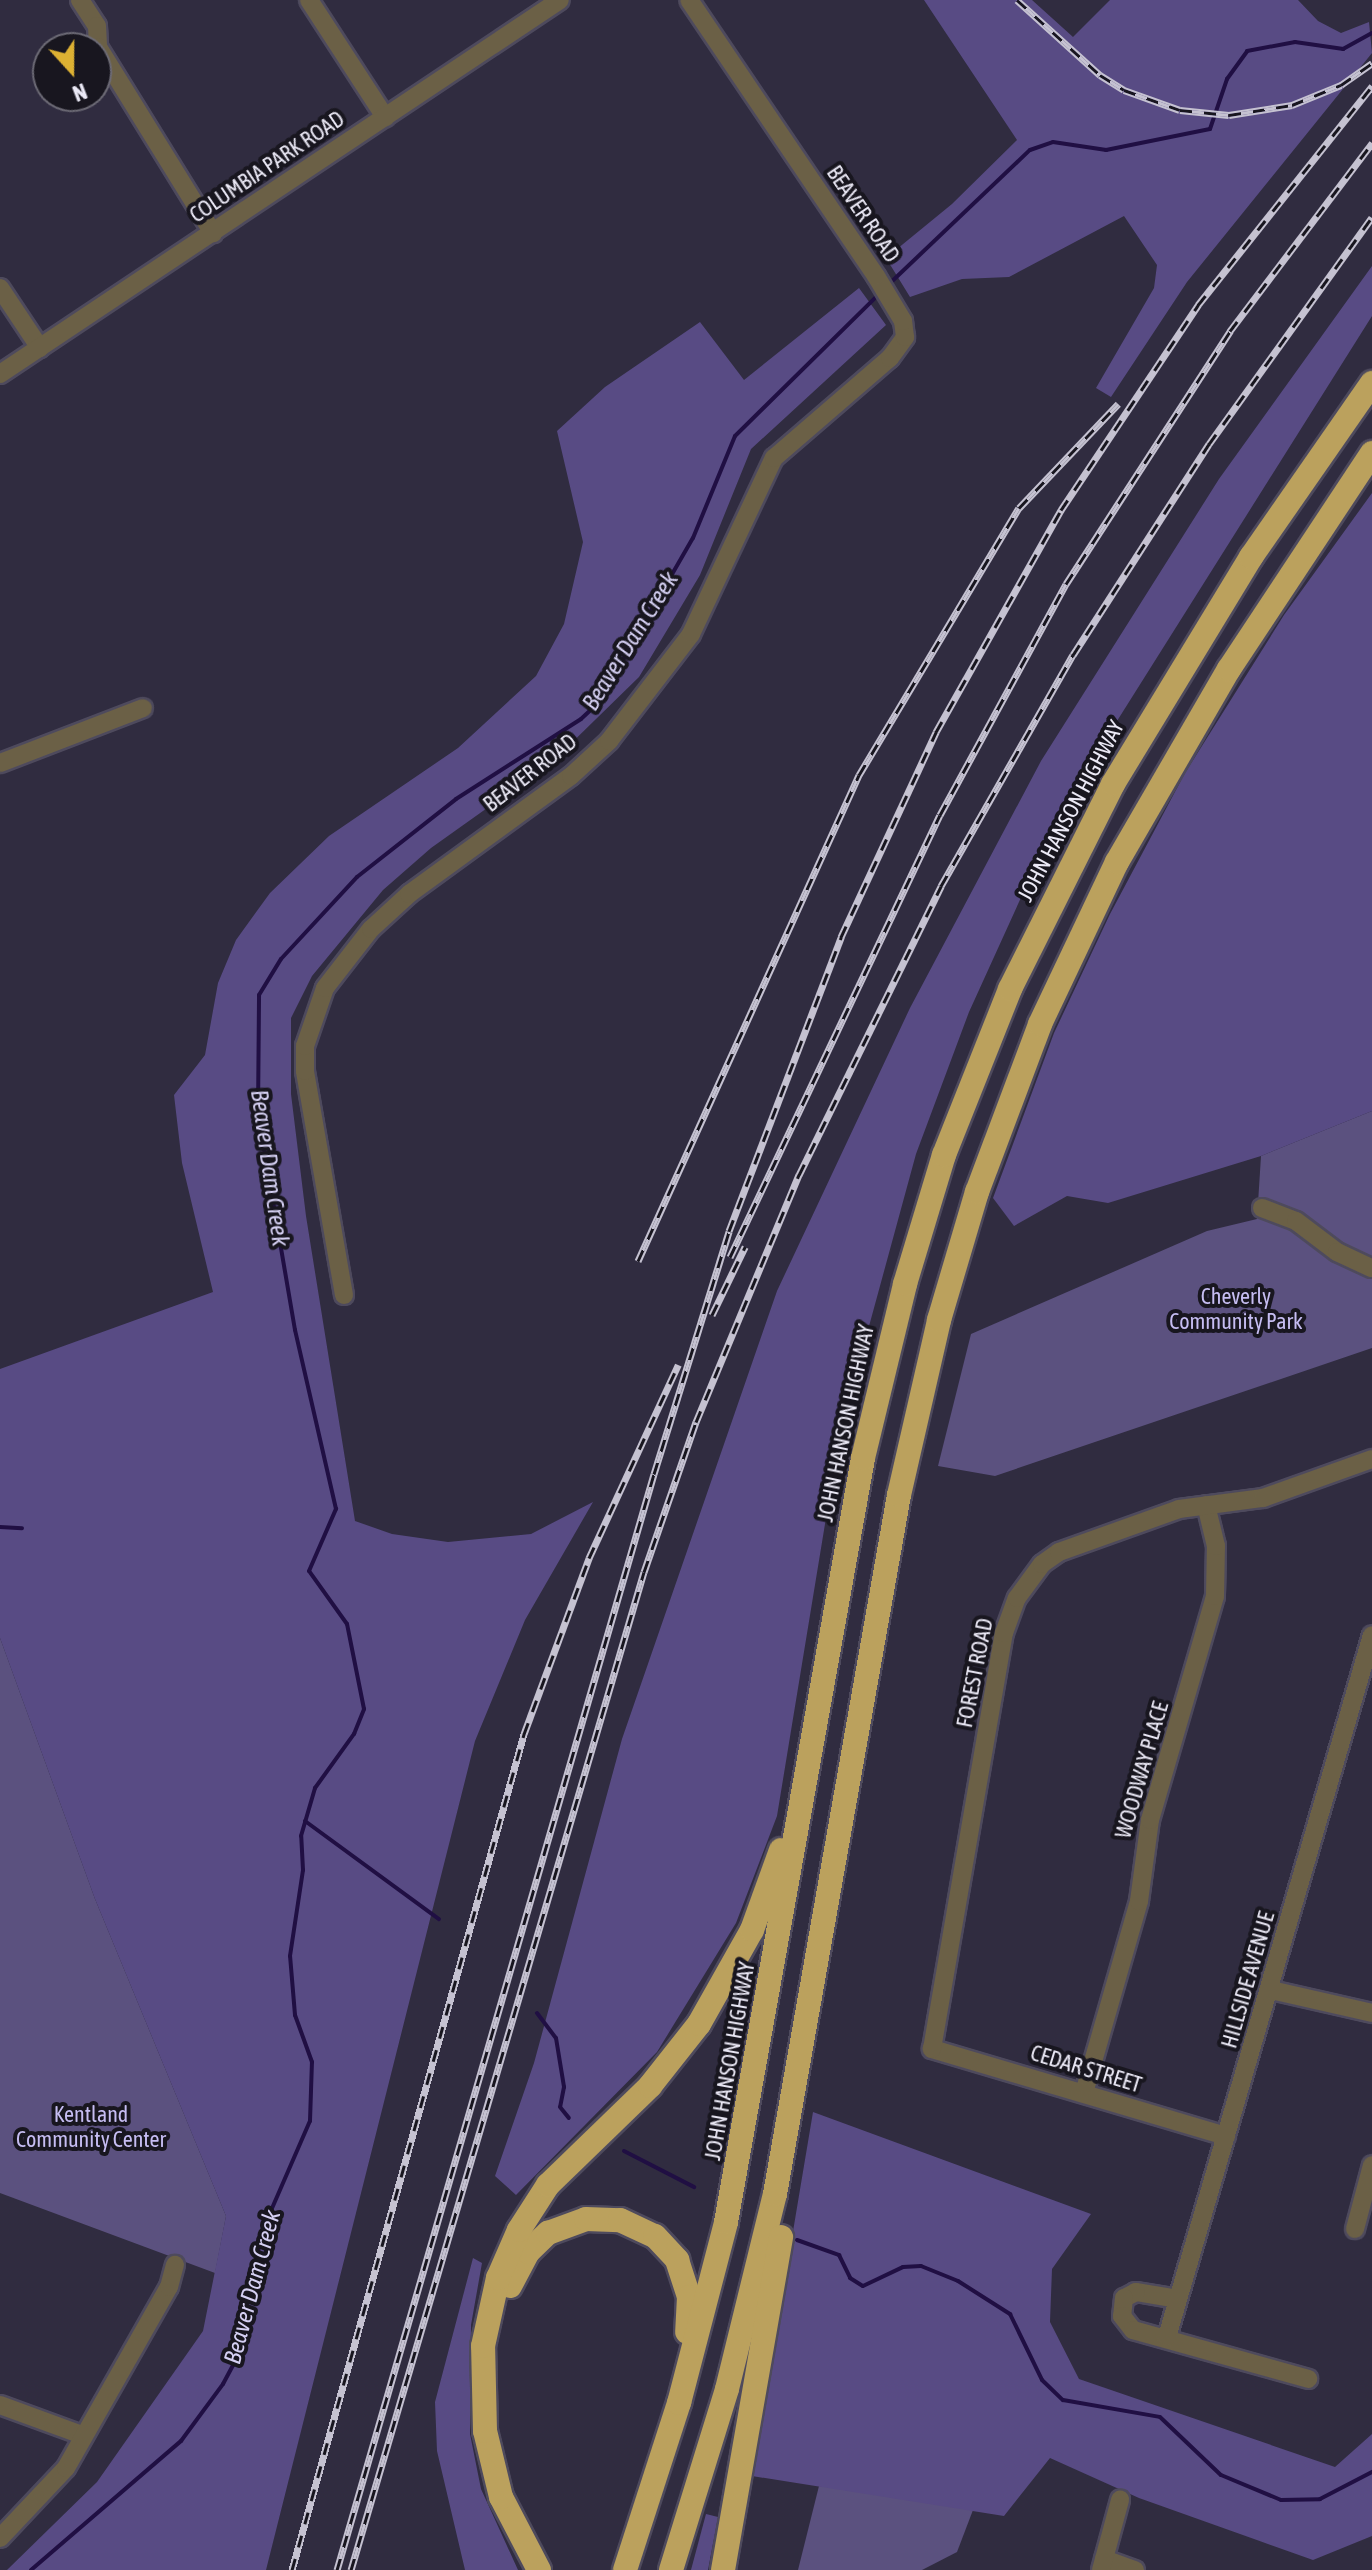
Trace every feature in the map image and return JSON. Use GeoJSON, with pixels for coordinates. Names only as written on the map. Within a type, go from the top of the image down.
{"type":"FeatureCollection","features":[{"type":"Feature","properties":{"kind":"highway","name":"JOHN HANSON HIGHWAY"},"geometry":{"type":"LineString","coordinates":[[625,2570],[679,2403],[738,2163],[882,1370],[930,1200],[991,1031],[1070,863],[1133,749],[1251,557],[1372,383]]}},
{"type":"Feature","properties":{"kind":"highway"},"geometry":{"type":"LineString","coordinates":[[671,2570],[744,2325],[800,2066],[899,1495],[935,1334],[987,1162],[1040,1024],[1124,850],[1244,645],[1372,453]]}},
{"type":"Feature","properties":{"kind":"highway"},"geometry":{"type":"LineString","coordinates":[[539,2570],[501,2497],[485,2431],[483,2346],[498,2278],[519,2230],[548,2185],[658,2077],[728,1977],[771,1883],[817,1717]]}},
{"type":"Feature","properties":{"kind":"highway"},"geometry":{"type":"LineString","coordinates":[[723,2570],[800,2129],[800,2066]]}},
{"type":"Feature","properties":{"kind":"highway"},"geometry":{"type":"LineString","coordinates":[[555,2570],[517,2498],[496,2400],[506,2302],[521,2262],[537,2242],[566,2224],[608,2218],[643,2228],[672,2252],[689,2297],[679,2403]]}},
{"type":"Feature","properties":{"kind":"street"},"geometry":{"type":"LineString","coordinates":[[80,0],[97,26],[98,47],[213,233]]}},
{"type":"Feature","properties":{"kind":"street"},"geometry":{"type":"LineString","coordinates":[[309,0],[385,117]]}},
{"type":"Feature","properties":{"kind":"street","name":"COLUMBIA PARK ROAD"},"geometry":{"type":"LineString","coordinates":[[0,374],[560,0]]}},
{"type":"Feature","properties":{"kind":"street","name":"BEAVER ROAD"},"geometry":{"type":"LineString","coordinates":[[344,1295],[305,1071],[305,1046],[325,988],[371,929],[409,894],[571,776],[641,704],[715,589],[774,458],[904,341],[905,327],[897,309],[689,0]]}},
{"type":"Feature","properties":{"kind":"street"},"geometry":{"type":"LineString","coordinates":[[0,288],[40,348]]}},
{"type":"Feature","properties":{"kind":"street"},"geometry":{"type":"LineString","coordinates":[[0,763],[143,708]]}},
{"type":"Feature","properties":{"kind":"street"},"geometry":{"type":"LineString","coordinates":[[1262,1208],[1296,1221],[1337,1252],[1372,1268]]}},
{"type":"Feature","properties":{"kind":"street","name":"FOREST ROAD"},"geometry":{"type":"LineString","coordinates":[[932,2049],[1004,1633],[1017,1598],[1042,1564],[1059,1552],[1156,1516],[1206,1505],[1263,1498],[1372,1459]]}},
{"type":"Feature","properties":{"kind":"street","name":"WOODWAY PLACE"},"geometry":{"type":"LineString","coordinates":[[1084,2093],[1139,1901],[1150,1820],[1215,1596],[1216,1546],[1206,1505]]}},
{"type":"Feature","properties":{"kind":"street","name":"HILLSIDE AVENUE"},"geometry":{"type":"LineString","coordinates":[[1167,2337],[1271,1990],[1372,1635]]}},
{"type":"Feature","properties":{"kind":"street"},"geometry":{"type":"LineString","coordinates":[[1271,1990],[1372,2013]]}},
{"type":"Feature","properties":{"kind":"street","name":"CEDAR STREET"},"geometry":{"type":"LineString","coordinates":[[932,2049],[1226,2136]]}},
{"type":"Feature","properties":{"kind":"street"},"geometry":{"type":"LineString","coordinates":[[1355,2229],[1372,2165]]}},
{"type":"Feature","properties":{"kind":"street"},"geometry":{"type":"LineString","coordinates":[[0,2538],[66,2468],[159,2301],[175,2265]]}},
{"type":"Feature","properties":{"kind":"street"},"geometry":{"type":"LineString","coordinates":[[1178,2299],[1144,2291],[1121,2304],[1127,2326],[1308,2379]]}},
{"type":"Feature","properties":{"kind":"street"},"geometry":{"type":"LineString","coordinates":[[0,2405],[82,2435]]}},
{"type":"Feature","properties":{"kind":"street"},"geometry":{"type":"LineString","coordinates":[[1120,2500],[1102,2565],[1135,2570]]}},
{"type":"Feature","properties":{"kind":"green space","name":"Cheverly Community Park"},"geometry":{"type":"Polygon","coordinates":[[[1372,1111],[1372,1348],[995,1476],[938,1466],[971,1334],[1207,1231],[1257,1219],[1261,1156],[1372,1111]]]}},
{"type":"Feature","properties":{"kind":"green space","name":"Kentland Community Center"},"geometry":{"type":"Polygon","coordinates":[[[0,1638],[95,1899],[226,2216],[215,2273],[0,2193],[0,1638]]]}},
{"type":"Feature","properties":{"kind":"green space"},"geometry":{"type":"Polygon","coordinates":[[[819,2486],[973,2510],[957,2552],[922,2570],[798,2570],[819,2486]]]}},
{"type":"Feature","properties":{"kind":"shaded area"},"geometry":{"type":"Polygon","coordinates":[[[924,0],[1032,0],[1073,37],[1110,0],[1298,0],[1318,21],[1341,33],[1369,22],[1372,53],[1187,282],[1111,397],[1096,388],[1154,288],[1157,265],[1124,216],[1009,277],[962,279],[910,297],[886,258],[952,204],[1017,140],[924,0]]]}},
{"type":"Feature","properties":{"kind":"shaded area"},"geometry":{"type":"Polygon","coordinates":[[[1372,266],[1372,316],[1100,748],[1044,847],[969,1012],[916,1154],[837,1451],[777,1816],[736,1923],[657,2052],[516,2195],[495,2176],[534,2063],[622,1739],[777,1291],[910,1008],[1041,761],[1219,479],[1372,266]]]}},
{"type":"Feature","properties":{"kind":"shaded area"},"geometry":{"type":"Polygon","coordinates":[[[859,288],[886,325],[751,449],[700,575],[639,677],[552,762],[431,848],[383,890],[312,976],[291,1018],[291,1094],[306,1216],[355,1521],[392,1534],[448,1542],[531,1534],[593,1502],[525,1620],[475,1741],[266,2570],[7,2570],[97,2482],[203,2331],[226,2216],[95,1899],[0,1638],[0,1369],[213,1292],[182,1163],[174,1095],[205,1055],[218,983],[236,940],[270,893],[329,836],[458,748],[536,676],[564,624],[583,542],[557,431],[605,387],[700,322],[744,380],[859,288]]]}},
{"type":"Feature","properties":{"kind":"shaded area"},"geometry":{"type":"Polygon","coordinates":[[[1372,493],[1372,1111],[1261,1156],[1108,1203],[1067,1196],[1014,1226],[993,1198],[1054,1033],[1110,914],[1185,773],[1284,615],[1372,493]]]}},
{"type":"Feature","properties":{"kind":"shaded area"},"geometry":{"type":"Polygon","coordinates":[[[813,2112],[1091,2214],[1052,2269],[1050,2322],[1079,2379],[1335,2467],[1372,2434],[1372,2536],[1313,2560],[1139,2498],[1050,2458],[1004,2516],[752,2476],[813,2112]]]}},
{"type":"Feature","properties":{"kind":"shaded area"},"geometry":{"type":"Polygon","coordinates":[[[473,2258],[482,2263],[471,2325],[470,2434],[481,2489],[518,2570],[465,2570],[437,2451],[435,2402],[473,2258]]]}},
{"type":"Feature","properties":{"kind":"shaded area"},"geometry":{"type":"Polygon","coordinates":[[[706,2514],[718,2517],[708,2570],[691,2570],[706,2514]]]}},
{"type":"Feature","properties":{"kind":"waterway","name":"Beaver Dam Creek"},"geometry":{"type":"LineString","coordinates":[[887,286],[1030,150],[1053,142],[1106,150],[1210,129],[1227,79],[1247,51],[1295,42],[1343,49],[1372,33]]}},
{"type":"Feature","properties":{"kind":"waterway","name":"Beaver Dam Creek"},"geometry":{"type":"LineString","coordinates":[[31,2570],[181,2441],[223,2384],[233,2365],[263,2229],[310,2121],[312,2062],[295,2015],[290,1956],[303,1870],[301,1836],[315,1788],[354,1734],[364,1709],[347,1624],[309,1571],[336,1509],[295,1330],[258,1114],[259,995],[281,959],[357,877],[456,799],[581,719],[598,703],[693,538],[735,436],[881,292]]}},
{"type":"Feature","properties":{"kind":"waterway"},"geometry":{"type":"LineString","coordinates":[[0,1527],[22,1528]]}},
{"type":"Feature","properties":{"kind":"waterway"},"geometry":{"type":"LineString","coordinates":[[305,1821],[439,1919]]}},
{"type":"Feature","properties":{"kind":"waterway"},"geometry":{"type":"LineString","coordinates":[[537,2013],[556,2038],[564,2087],[560,2107],[569,2118]]}},
{"type":"Feature","properties":{"kind":"waterway"},"geometry":{"type":"LineString","coordinates":[[624,2151],[694,2187]]}},
{"type":"Feature","properties":{"kind":"waterway"},"geometry":{"type":"LineString","coordinates":[[797,2240],[839,2255],[850,2278],[863,2286],[903,2267],[921,2266],[958,2281],[1010,2314],[1042,2380],[1063,2400],[1160,2417],[1221,2475],[1281,2500],[1320,2499],[1372,2472]]}},
{"type":"Feature","properties":{"kind":"railway"},"geometry":{"type":"LineString","coordinates":[[1017,0],[1100,75],[1124,90],[1180,110],[1229,115],[1292,105],[1341,85],[1372,63]]}},
{"type":"Feature","properties":{"kind":"railway"},"geometry":{"type":"LineString","coordinates":[[337,2570],[654,1474],[729,1231],[841,937],[936,732],[1061,510],[1198,305],[1372,86]]}},
{"type":"Feature","properties":{"kind":"railway"},"geometry":{"type":"LineString","coordinates":[[730,1257],[940,815],[1066,584],[1230,331],[1372,143]]}},
{"type":"Feature","properties":{"kind":"railway"},"geometry":{"type":"LineString","coordinates":[[351,2570],[644,1572],[696,1422],[799,1175],[941,886],[1073,655],[1209,444],[1372,217]]}},
{"type":"Feature","properties":{"kind":"railway"},"geometry":{"type":"LineString","coordinates":[[638,1261],[859,775],[1019,508],[1118,404]]}},
{"type":"Feature","properties":{"kind":"railway"},"geometry":{"type":"LineString","coordinates":[[712,1315],[745,1247]]}},
{"type":"Feature","properties":{"kind":"railway"},"geometry":{"type":"LineString","coordinates":[[292,2570],[524,1734],[589,1558],[678,1365]]}}]}
